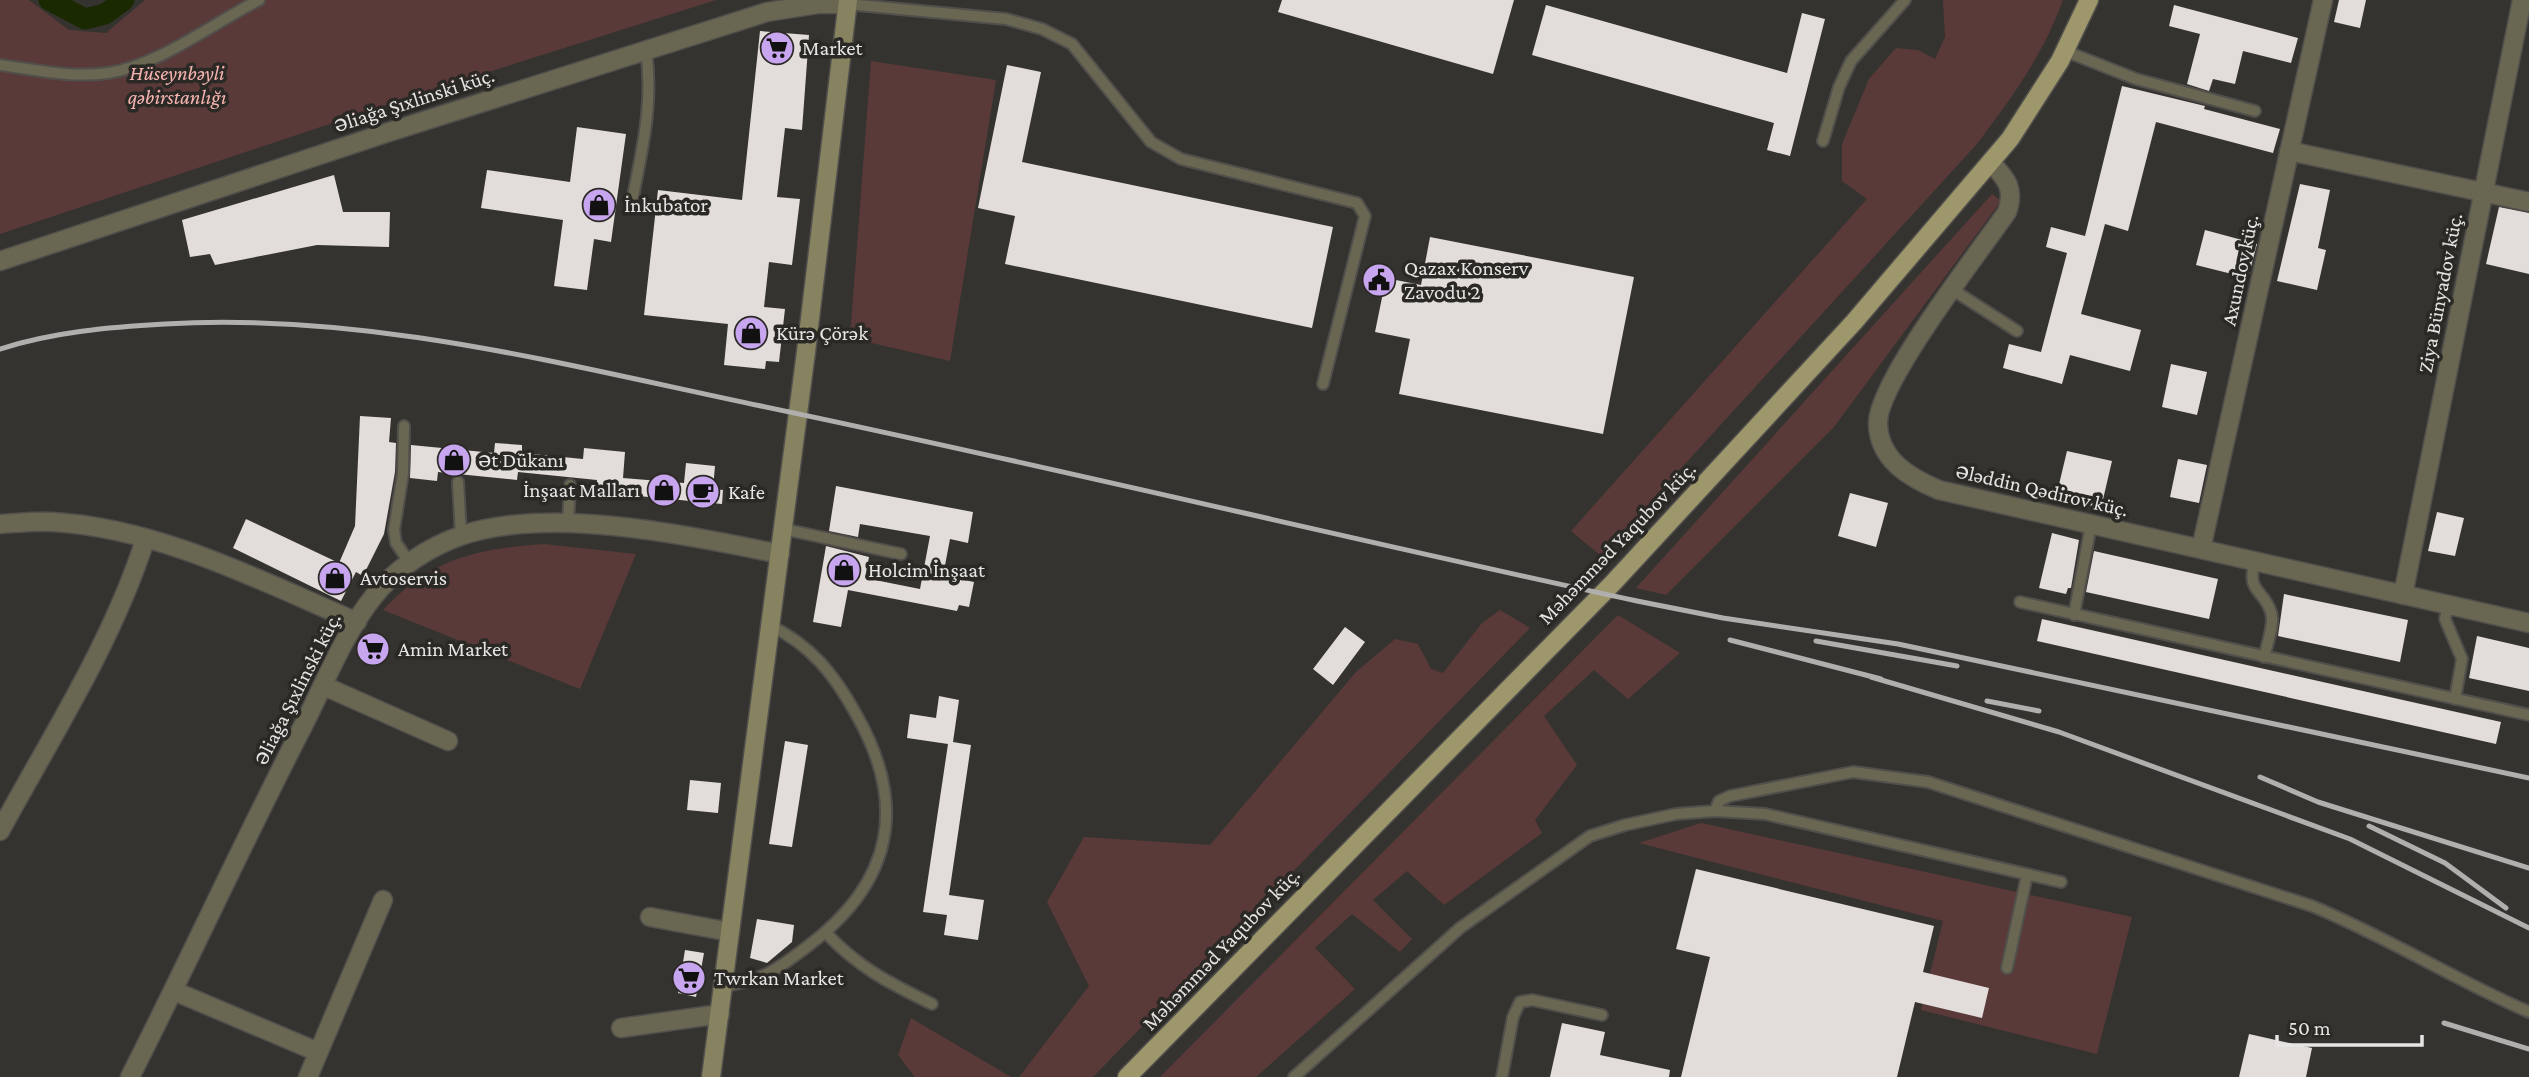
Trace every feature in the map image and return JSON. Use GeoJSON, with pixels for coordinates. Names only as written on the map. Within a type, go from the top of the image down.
{"type":"FeatureCollection","features":[{"type":"Feature","properties":{"kind":"main road","name":"Məhəmməd Yaqubov küç."},"geometry":{"type":"LineString","coordinates":[[1127,1077],[1637,557],[1854,322],[1991,163],[2029,111],[2065,51],[2090,0]]}},
{"type":"Feature","properties":{"kind":"main road"},"geometry":{"type":"LineString","coordinates":[[711,1077],[780,554],[847,2]]}},
{"type":"Feature","properties":{"kind":"street","name":"Axundov küç."},"geometry":{"type":"LineString","coordinates":[[2201,549],[2323,0]]}},
{"type":"Feature","properties":{"kind":"street","name":"Ziya Bünyadov küç."},"geometry":{"type":"LineString","coordinates":[[2403,595],[2522,0]]}},
{"type":"Feature","properties":{"kind":"street","name":"Əliağa Şıxlinski küç."},"geometry":{"type":"LineString","coordinates":[[0,261],[373,137],[767,12],[847,2]]}},
{"type":"Feature","properties":{"kind":"street"},"geometry":{"type":"LineString","coordinates":[[2290,150],[2529,202]]}},
{"type":"Feature","properties":{"kind":"street","name":"Ələddin Qədirov küç."},"geometry":{"type":"LineString","coordinates":[[1991,163],[2008,180],[2011,200],[2007,212],[1909,354],[1881,402],[1878,425],[1894,463],[1912,479],[1939,490],[2529,624]]}},
{"type":"Feature","properties":{"kind":"street"},"geometry":{"type":"LineString","coordinates":[[0,524],[53,522],[100,528],[145,540],[215,562],[357,621]]}},
{"type":"Feature","properties":{"kind":"street","name":"Əliağa Şıxlinski küç."},"geometry":{"type":"LineString","coordinates":[[130,1077],[357,621],[374,596],[410,563],[461,536],[495,528],[568,525],[663,531],[780,554]]}},
{"type":"Feature","properties":{"kind":"street"},"geometry":{"type":"LineString","coordinates":[[0,831],[94,659],[136,567],[145,540]]}},
{"type":"Feature","properties":{"kind":"street"},"geometry":{"type":"LineString","coordinates":[[324,686],[448,741]]}},
{"type":"Feature","properties":{"kind":"street"},"geometry":{"type":"LineString","coordinates":[[308,1077],[383,900]]}},
{"type":"Feature","properties":{"kind":"street"},"geometry":{"type":"LineString","coordinates":[[650,917],[730,932]]}},
{"type":"Feature","properties":{"kind":"street"},"geometry":{"type":"LineString","coordinates":[[174,991],[318,1052]]}},
{"type":"Feature","properties":{"kind":"street"},"geometry":{"type":"LineString","coordinates":[[621,1028],[720,1014]]}},
{"type":"Feature","properties":{"kind":"lane"},"geometry":{"type":"LineString","coordinates":[[0,65],[55,73],[109,73],[137,64],[259,0]]}},
{"type":"Feature","properties":{"kind":"lane"},"geometry":{"type":"LineString","coordinates":[[1823,141],[1839,87],[1852,61],[1905,0]]}},
{"type":"Feature","properties":{"kind":"lane"},"geometry":{"type":"LineString","coordinates":[[847,2],[1006,19],[1042,29],[1072,44],[1151,142],[1181,159],[1357,202],[1365,216],[1323,384]]}},
{"type":"Feature","properties":{"kind":"lane"},"geometry":{"type":"LineString","coordinates":[[631,207],[650,103],[646,51]]}},
{"type":"Feature","properties":{"kind":"lane"},"geometry":{"type":"LineString","coordinates":[[2065,51],[2136,79],[2255,111]]}},
{"type":"Feature","properties":{"kind":"lane"},"geometry":{"type":"LineString","coordinates":[[1953,290],[2017,331]]}},
{"type":"Feature","properties":{"kind":"lane"},"geometry":{"type":"LineString","coordinates":[[404,426],[403,473],[394,530],[396,542],[410,563]]}},
{"type":"Feature","properties":{"kind":"lane"},"geometry":{"type":"LineString","coordinates":[[458,482],[461,536]]}},
{"type":"Feature","properties":{"kind":"lane"},"geometry":{"type":"LineString","coordinates":[[568,525],[570,485]]}},
{"type":"Feature","properties":{"kind":"lane"},"geometry":{"type":"LineString","coordinates":[[2074,615],[2091,525]]}},
{"type":"Feature","properties":{"kind":"lane"},"geometry":{"type":"LineString","coordinates":[[783,528],[901,554]]}},
{"type":"Feature","properties":{"kind":"lane"},"geometry":{"type":"LineString","coordinates":[[2255,561],[2250,578],[2253,587],[2270,610],[2272,619],[2264,657]]}},
{"type":"Feature","properties":{"kind":"lane"},"geometry":{"type":"LineString","coordinates":[[2020,602],[2529,715]]}},
{"type":"Feature","properties":{"kind":"lane"},"geometry":{"type":"LineString","coordinates":[[2448,605],[2445,619],[2462,659],[2455,699]]}},
{"type":"Feature","properties":{"kind":"lane"},"geometry":{"type":"LineString","coordinates":[[724,986],[748,983],[767,975],[826,933],[859,897],[884,841],[887,790],[864,727],[836,678],[802,643],[769,625]]}},
{"type":"Feature","properties":{"kind":"lane"},"geometry":{"type":"LineString","coordinates":[[1715,811],[1720,802],[1730,796],[1853,772],[1928,782],[2312,906],[2372,931],[2492,996],[2529,1012]]}},
{"type":"Feature","properties":{"kind":"lane"},"geometry":{"type":"LineString","coordinates":[[1294,1077],[1460,928],[1590,836],[1663,817],[1715,811],[1765,814],[2061,882]]}},
{"type":"Feature","properties":{"kind":"lane"},"geometry":{"type":"LineString","coordinates":[[2007,968],[2027,874]]}},
{"type":"Feature","properties":{"kind":"lane"},"geometry":{"type":"LineString","coordinates":[[826,933],[850,958],[873,975],[932,1004]]}},
{"type":"Feature","properties":{"kind":"lane"},"geometry":{"type":"LineString","coordinates":[[1502,1077],[1513,1017],[1520,1002],[1532,1000],[1602,1015]]}},
{"type":"Feature","properties":{"kind":"green space","name":"Hüseynbəyli qəbirstanlığı"},"geometry":{"type":"Polygon","coordinates":[[[0,0],[29,0],[69,30],[106,33],[145,0],[716,0],[425,92],[0,234],[0,0]]]}},
{"type":"Feature","properties":{"kind":"green space"},"geometry":{"type":"Polygon","coordinates":[[[1943,0],[2063,0],[2036,58],[1976,145],[1601,556],[1571,531],[1867,199],[1842,181],[1842,144],[1869,79],[1896,48],[1918,50],[1935,59],[1945,37],[1943,0]]]}},
{"type":"Feature","properties":{"kind":"green space"},"geometry":{"type":"Polygon","coordinates":[[[871,61],[996,80],[950,361],[850,338],[871,61]]]}},
{"type":"Feature","properties":{"kind":"green space"},"geometry":{"type":"Polygon","coordinates":[[[1992,194],[2001,201],[1834,427],[1666,595],[1636,588],[1992,194]]]}},
{"type":"Feature","properties":{"kind":"green space"},"geometry":{"type":"Polygon","coordinates":[[[544,544],[636,554],[580,689],[383,610],[419,579],[456,560],[496,549],[544,544]]]}},
{"type":"Feature","properties":{"kind":"green space"},"geometry":{"type":"Polygon","coordinates":[[[1500,610],[1530,628],[1093,1077],[1019,1077],[1089,986],[1047,902],[1084,837],[1210,845],[1356,672],[1395,639],[1418,644],[1431,669],[1443,673],[1482,623],[1500,610]]]}},
{"type":"Feature","properties":{"kind":"green space"},"geometry":{"type":"Polygon","coordinates":[[[1618,615],[1680,653],[1628,699],[1594,670],[1544,716],[1577,765],[1535,820],[1542,833],[1444,905],[1407,871],[1373,900],[1412,939],[1400,952],[1352,914],[1315,948],[1355,989],[1256,1077],[1160,1077],[1618,615]]]}},
{"type":"Feature","properties":{"kind":"green space"},"geometry":{"type":"Polygon","coordinates":[[[1701,823],[2132,917],[2097,1054],[1921,1010],[1943,921],[1639,843],[1701,823]]]}},
{"type":"Feature","properties":{"kind":"green space"},"geometry":{"type":"Polygon","coordinates":[[[911,1018],[1011,1077],[915,1077],[898,1055],[911,1018]]]}},
{"type":"Feature","properties":{"kind":"building"},"geometry":{"type":"Polygon","coordinates":[[[1282,0],[1514,0],[1493,74],[1278,12],[1282,0]]]}},
{"type":"Feature","properties":{"kind":"building"},"geometry":{"type":"Polygon","coordinates":[[[2339,0],[2366,0],[2360,28],[2334,22],[2339,0]]]}},
{"type":"Feature","properties":{"kind":"building"},"geometry":{"type":"Polygon","coordinates":[[[1546,5],[1787,73],[1802,13],[1825,19],[1790,156],[1767,150],[1774,123],[1532,55],[1546,5]]]}},
{"type":"Feature","properties":{"kind":"building"},"geometry":{"type":"Polygon","coordinates":[[[2174,5],[2298,38],[2291,63],[2243,51],[2235,84],[2213,79],[2209,91],[2187,84],[2200,34],[2169,26],[2174,5]]]}},
{"type":"Feature","properties":{"kind":"building"},"geometry":{"type":"Polygon","coordinates":[[[760,31],[809,35],[802,130],[785,128],[777,197],[800,199],[792,265],[769,262],[764,307],[785,309],[779,362],[766,361],[765,369],[724,365],[728,324],[644,315],[658,190],[742,200],[760,31]]]}},
{"type":"Feature","properties":{"kind":"building"},"geometry":{"type":"Polygon","coordinates":[[[1007,65],[1041,72],[1022,162],[1333,227],[1312,328],[1005,264],[1015,216],[978,208],[1007,65]]]}},
{"type":"Feature","properties":{"kind":"building"},"geometry":{"type":"Polygon","coordinates":[[[2122,86],[2205,106],[2204,109],[2280,129],[2273,153],[2156,122],[2128,231],[2105,224],[2081,314],[2141,330],[2130,371],[2070,355],[2062,384],[2003,368],[2009,344],[2041,352],[2067,253],[2046,247],[2051,227],[2085,236],[2122,86]]]}},
{"type":"Feature","properties":{"kind":"building"},"geometry":{"type":"Polygon","coordinates":[[[577,127],[626,134],[611,242],[594,239],[587,290],[554,286],[563,220],[481,208],[487,170],[570,182],[577,127]]]}},
{"type":"Feature","properties":{"kind":"building"},"geometry":{"type":"Polygon","coordinates":[[[334,175],[343,212],[390,212],[389,247],[317,245],[215,265],[210,254],[190,257],[182,220],[334,175]]]}},
{"type":"Feature","properties":{"kind":"building"},"geometry":{"type":"Polygon","coordinates":[[[2300,184],[2330,190],[2318,248],[2326,250],[2317,290],[2277,281],[2300,184]]]}},
{"type":"Feature","properties":{"kind":"building"},"geometry":{"type":"Polygon","coordinates":[[[2499,207],[2529,213],[2529,274],[2486,264],[2499,207]]]}},
{"type":"Feature","properties":{"kind":"building"},"geometry":{"type":"Polygon","coordinates":[[[2205,230],[2257,244],[2248,278],[2196,265],[2205,230]]]}},
{"type":"Feature","properties":{"kind":"building"},"geometry":{"type":"Polygon","coordinates":[[[1430,237],[1634,277],[1603,434],[1399,394],[1410,339],[1375,332],[1386,278],[1421,285],[1430,237]]]}},
{"type":"Feature","properties":{"kind":"building"},"geometry":{"type":"Polygon","coordinates":[[[2171,364],[2207,372],[2197,415],[2162,407],[2171,364]]]}},
{"type":"Feature","properties":{"kind":"building"},"geometry":{"type":"Polygon","coordinates":[[[360,416],[391,418],[389,442],[396,443],[395,472],[384,534],[363,576],[356,572],[341,601],[233,548],[246,519],[339,563],[355,526],[360,416]]]}},
{"type":"Feature","properties":{"kind":"building"},"geometry":{"type":"Polygon","coordinates":[[[495,443],[522,445],[522,453],[583,459],[584,448],[625,452],[623,478],[684,483],[686,463],[715,466],[713,489],[723,490],[722,504],[596,492],[597,480],[518,472],[517,480],[438,472],[437,481],[410,478],[411,445],[494,453],[495,443]]]}},
{"type":"Feature","properties":{"kind":"building"},"geometry":{"type":"Polygon","coordinates":[[[2067,451],[2112,461],[2101,508],[2056,497],[2067,451]]]}},
{"type":"Feature","properties":{"kind":"building"},"geometry":{"type":"Polygon","coordinates":[[[2178,459],[2207,465],[2199,503],[2170,497],[2178,459]]]}},
{"type":"Feature","properties":{"kind":"building"},"geometry":{"type":"Polygon","coordinates":[[[836,486],[973,512],[968,543],[950,539],[943,576],[974,582],[969,607],[959,605],[957,611],[848,590],[841,627],[813,622],[826,546],[869,557],[865,578],[920,589],[930,536],[860,524],[858,537],[829,531],[836,486]]]}},
{"type":"Feature","properties":{"kind":"building"},"geometry":{"type":"Polygon","coordinates":[[[1850,493],[1888,503],[1876,547],[1838,536],[1850,493]]]}},
{"type":"Feature","properties":{"kind":"building"},"geometry":{"type":"Polygon","coordinates":[[[2437,512],[2464,518],[2455,556],[2428,551],[2437,512]]]}},
{"type":"Feature","properties":{"kind":"building"},"geometry":{"type":"Polygon","coordinates":[[[2052,533],[2079,540],[2071,588],[2068,588],[2066,594],[2039,588],[2052,533]]]}},
{"type":"Feature","properties":{"kind":"building"},"geometry":{"type":"Polygon","coordinates":[[[2094,551],[2218,579],[2209,619],[2086,592],[2094,551]]]}},
{"type":"Feature","properties":{"kind":"building"},"geometry":{"type":"Polygon","coordinates":[[[2284,594],[2408,620],[2400,662],[2278,636],[2284,594]]]}},
{"type":"Feature","properties":{"kind":"building"},"geometry":{"type":"Polygon","coordinates":[[[2042,619],[2501,722],[2496,744],[2037,641],[2042,619]]]}},
{"type":"Feature","properties":{"kind":"building"},"geometry":{"type":"Polygon","coordinates":[[[1345,627],[1365,642],[1333,685],[1313,669],[1345,627]]]}},
{"type":"Feature","properties":{"kind":"building"},"geometry":{"type":"Polygon","coordinates":[[[2477,636],[2529,648],[2529,691],[2469,678],[2477,636]]]}},
{"type":"Feature","properties":{"kind":"building"},"geometry":{"type":"Polygon","coordinates":[[[939,696],[959,700],[953,742],[971,745],[949,895],[984,900],[978,940],[944,935],[947,915],[923,912],[948,744],[907,738],[910,714],[936,718],[939,696]]]}},
{"type":"Feature","properties":{"kind":"building"},"geometry":{"type":"Polygon","coordinates":[[[785,741],[808,745],[792,847],[769,844],[785,741]]]}},
{"type":"Feature","properties":{"kind":"building"},"geometry":{"type":"Polygon","coordinates":[[[690,780],[721,783],[718,813],[687,810],[690,780]]]}},
{"type":"Feature","properties":{"kind":"building"},"geometry":{"type":"Polygon","coordinates":[[[1696,869],[1934,926],[1923,972],[1989,988],[1982,1018],[1915,1002],[1897,1077],[1681,1077],[1710,957],[1676,949],[1696,869]]]}},
{"type":"Feature","properties":{"kind":"building"},"geometry":{"type":"Polygon","coordinates":[[[757,919],[794,925],[792,942],[767,963],[750,958],[757,919]]]}},
{"type":"Feature","properties":{"kind":"building"},"geometry":{"type":"Polygon","coordinates":[[[685,950],[704,953],[696,997],[678,993],[685,950]]]}},
{"type":"Feature","properties":{"kind":"building"},"geometry":{"type":"Polygon","coordinates":[[[1562,1023],[1605,1032],[1600,1055],[1670,1070],[1669,1077],[1550,1077],[1562,1023]]]}},
{"type":"Feature","properties":{"kind":"building"},"geometry":{"type":"Polygon","coordinates":[[[2249,1034],[2312,1048],[2306,1077],[2239,1077],[2249,1034]]]}},
{"type":"Feature","properties":{"kind":"waterway"},"geometry":{"type":"LineString","coordinates":[[49,0],[85,19],[105,14],[124,0]]}},
{"type":"Feature","properties":{"kind":"railway"},"geometry":{"type":"LineString","coordinates":[[0,349],[40,338],[103,329],[241,322],[316,326],[466,345],[871,429],[1637,601],[1723,618],[1898,644],[2529,778]]}},
{"type":"Feature","properties":{"kind":"railway"},"geometry":{"type":"LineString","coordinates":[[1730,640],[1881,679]]}},
{"type":"Feature","properties":{"kind":"railway"},"geometry":{"type":"LineString","coordinates":[[1816,641],[1957,666]]}},
{"type":"Feature","properties":{"kind":"railway"},"geometry":{"type":"LineString","coordinates":[[1871,677],[2059,732],[2350,839],[2529,928]]}},
{"type":"Feature","properties":{"kind":"railway"},"geometry":{"type":"LineString","coordinates":[[1987,701],[2039,711]]}},
{"type":"Feature","properties":{"kind":"railway"},"geometry":{"type":"LineString","coordinates":[[2260,777],[2318,802],[2529,868]]}},
{"type":"Feature","properties":{"kind":"railway"},"geometry":{"type":"LineString","coordinates":[[2369,826],[2445,863],[2506,908]]}},
{"type":"Feature","properties":{"kind":"railway"},"geometry":{"type":"LineString","coordinates":[[2444,1023],[2529,1049]]}},
{"type":"Feature","properties":{"kind":"place","name":"Market"},"geometry":{"type":"Point","coordinates":[777,48]}},
{"type":"Feature","properties":{"kind":"place","name":"İnkubator"},"geometry":{"type":"Point","coordinates":[599,205]}},
{"type":"Feature","properties":{"kind":"place","name":"Qazax Konserv Zavodu 2"},"geometry":{"type":"Point","coordinates":[1379,280]}},
{"type":"Feature","properties":{"kind":"place","name":"Kürə Çörək"},"geometry":{"type":"Point","coordinates":[751,333]}},
{"type":"Feature","properties":{"kind":"place","name":"Ət Dükanı"},"geometry":{"type":"Point","coordinates":[454,460]}},
{"type":"Feature","properties":{"kind":"place","name":"İnşaat Malları"},"geometry":{"type":"Point","coordinates":[664,490]}},
{"type":"Feature","properties":{"kind":"place","name":"Kafe"},"geometry":{"type":"Point","coordinates":[703,492]}},
{"type":"Feature","properties":{"kind":"place","name":"Holcim İnşaat"},"geometry":{"type":"Point","coordinates":[844,570]}},
{"type":"Feature","properties":{"kind":"place","name":"Avtoservis"},"geometry":{"type":"Point","coordinates":[335,578]}},
{"type":"Feature","properties":{"kind":"place","name":"Amin Market"},"geometry":{"type":"Point","coordinates":[373,649]}},
{"type":"Feature","properties":{"kind":"place","name":"Twrkan Market"},"geometry":{"type":"Point","coordinates":[689,978]}}]}
